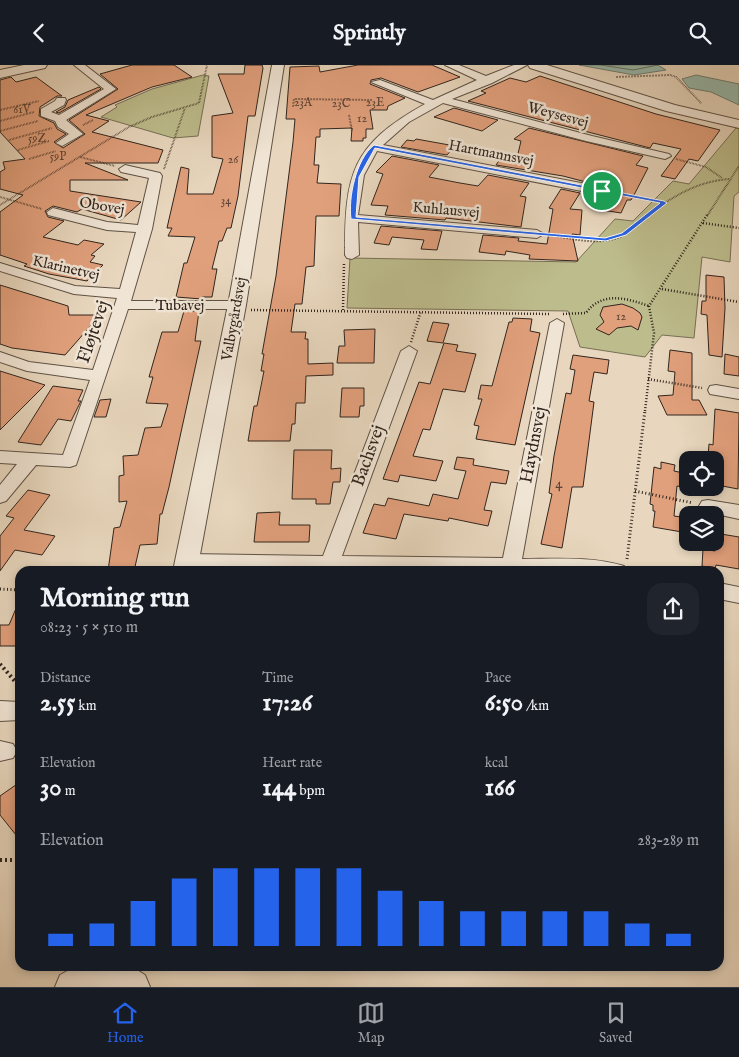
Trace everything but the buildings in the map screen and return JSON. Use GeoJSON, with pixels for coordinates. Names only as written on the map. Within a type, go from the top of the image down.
{"type":"FeatureCollection","features":[{"type":"Feature","properties":{"kind":"street"},"geometry":{"type":"LineString","coordinates":[[0,75],[41,65]]}},
{"type":"Feature","properties":{"kind":"street"},"geometry":{"type":"LineString","coordinates":[[55,118],[111,89],[79,65]]}},
{"type":"Feature","properties":{"kind":"street","name":"Valbygårdsvej"},"geometry":{"type":"LineString","coordinates":[[186,566],[242,307],[278,65]]}},
{"type":"Feature","properties":{"kind":"street"},"geometry":{"type":"LineString","coordinates":[[450,65],[488,81]]}},
{"type":"Feature","properties":{"kind":"street"},"geometry":{"type":"LineString","coordinates":[[352,255],[357,177],[363,162],[374,147],[398,125],[440,102],[522,65]]}},
{"type":"Feature","properties":{"kind":"street"},"geometry":{"type":"LineString","coordinates":[[534,65],[643,100],[739,124]]}},
{"type":"Feature","properties":{"kind":"street"},"geometry":{"type":"LineString","coordinates":[[376,81],[440,102]]}},
{"type":"Feature","properties":{"kind":"street"},"geometry":{"type":"LineString","coordinates":[[55,118],[61,100]]}},
{"type":"Feature","properties":{"kind":"street","name":"Weysesvej"},"geometry":{"type":"LineString","coordinates":[[440,102],[665,156]]}},
{"type":"Feature","properties":{"kind":"street"},"geometry":{"type":"LineString","coordinates":[[55,118],[77,134],[62,143]]}},
{"type":"Feature","properties":{"kind":"street","name":"Hartmannsvej"},"geometry":{"type":"LineString","coordinates":[[374,147],[602,191]]}},
{"type":"Feature","properties":{"kind":"street"},"geometry":{"type":"LineString","coordinates":[[125,169],[156,176]]}},
{"type":"Feature","properties":{"kind":"street","name":"Fløjtevej"},"geometry":{"type":"LineString","coordinates":[[0,457],[70,461],[125,300],[146,229],[156,176]]}},
{"type":"Feature","properties":{"kind":"street","name":"Obovej"},"geometry":{"type":"LineString","coordinates":[[53,212],[101,224],[146,229]]}},
{"type":"Feature","properties":{"kind":"street","name":"Kuhlausvej"},"geometry":{"type":"LineString","coordinates":[[353,218],[537,234]]}},
{"type":"Feature","properties":{"kind":"street","name":"Klarinetvej"},"geometry":{"type":"LineString","coordinates":[[0,267],[74,290],[125,300]]}},
{"type":"Feature","properties":{"kind":"street","name":"Tubavej"},"geometry":{"type":"LineString","coordinates":[[125,300],[242,307]]}},
{"type":"Feature","properties":{"kind":"street","name":"Haydnsvej"},"geometry":{"type":"LineString","coordinates":[[511,566],[557,323]]}},
{"type":"Feature","properties":{"kind":"street","name":"Bachsvej"},"geometry":{"type":"LineString","coordinates":[[330,562],[408,351]]}},
{"type":"Feature","properties":{"kind":"street"},"geometry":{"type":"LineString","coordinates":[[0,357],[35,367],[99,377]]}},
{"type":"Feature","properties":{"kind":"street"},"geometry":{"type":"LineString","coordinates":[[716,390],[739,394]]}},
{"type":"Feature","properties":{"kind":"street"},"geometry":{"type":"LineString","coordinates":[[0,497],[30,460]]}},
{"type":"Feature","properties":{"kind":"street"},"geometry":{"type":"LineString","coordinates":[[724,509],[739,512]]}},
{"type":"Feature","properties":{"kind":"street"},"geometry":{"type":"LineString","coordinates":[[186,566],[330,562],[511,566]]}},
{"type":"Feature","properties":{"kind":"street"},"geometry":{"type":"LineString","coordinates":[[724,592],[739,595]]}},
{"type":"Feature","properties":{"kind":"street"},"geometry":{"type":"LineString","coordinates":[[72,987],[92,977],[115,976]]}},
{"type":"Feature","properties":{"kind":"path"},"geometry":{"type":"LineString","coordinates":[[0,205],[140,121],[199,103],[207,65]]}},
{"type":"Feature","properties":{"kind":"path"},"geometry":{"type":"LineString","coordinates":[[610,77],[663,75],[676,77],[715,119]]}},
{"type":"Feature","properties":{"kind":"path"},"geometry":{"type":"LineString","coordinates":[[0,111],[48,99],[61,100]]}},
{"type":"Feature","properties":{"kind":"path"},"geometry":{"type":"LineString","coordinates":[[294,107],[294,99],[372,100]]}},
{"type":"Feature","properties":{"kind":"path"},"geometry":{"type":"LineString","coordinates":[[156,176],[163,171],[185,108]]}},
{"type":"Feature","properties":{"kind":"path"},"geometry":{"type":"LineString","coordinates":[[349,115],[352,131]]}},
{"type":"Feature","properties":{"kind":"path"},"geometry":{"type":"LineString","coordinates":[[0,121],[55,118]]}},
{"type":"Feature","properties":{"kind":"path"},"geometry":{"type":"LineString","coordinates":[[0,131],[55,118]]}},
{"type":"Feature","properties":{"kind":"path"},"geometry":{"type":"LineString","coordinates":[[9,140],[55,118]]}},
{"type":"Feature","properties":{"kind":"path"},"geometry":{"type":"LineString","coordinates":[[18,150],[52,140],[62,143],[56,151],[29,159]]}},
{"type":"Feature","properties":{"kind":"path"},"geometry":{"type":"LineString","coordinates":[[665,156],[703,164],[715,171],[722,179]]}},
{"type":"Feature","properties":{"kind":"path"},"geometry":{"type":"LineString","coordinates":[[80,157],[125,169]]}},
{"type":"Feature","properties":{"kind":"path"},"geometry":{"type":"LineString","coordinates":[[622,566],[635,491],[654,333],[649,306],[662,289],[739,166]]}},
{"type":"Feature","properties":{"kind":"path"},"geometry":{"type":"LineString","coordinates":[[537,234],[594,240],[615,238],[624,234],[664,203],[698,183],[731,179]]}},
{"type":"Feature","properties":{"kind":"path"},"geometry":{"type":"LineString","coordinates":[[602,191],[664,203]]}},
{"type":"Feature","properties":{"kind":"path"},"geometry":{"type":"LineString","coordinates":[[0,197],[53,212]]}},
{"type":"Feature","properties":{"kind":"path"},"geometry":{"type":"LineString","coordinates":[[703,223],[739,228]]}},
{"type":"Feature","properties":{"kind":"path"},"geometry":{"type":"LineString","coordinates":[[343,310],[345,257],[352,255]]}},
{"type":"Feature","properties":{"kind":"path"},"geometry":{"type":"LineString","coordinates":[[662,289],[739,302]]}},
{"type":"Feature","properties":{"kind":"path"},"geometry":{"type":"LineString","coordinates":[[242,307],[586,313],[591,304],[598,299],[609,297],[633,300],[649,306]]}},
{"type":"Feature","properties":{"kind":"path"},"geometry":{"type":"LineString","coordinates":[[408,351],[421,311]]}},
{"type":"Feature","properties":{"kind":"path"},"geometry":{"type":"LineString","coordinates":[[648,379],[716,390]]}},
{"type":"Feature","properties":{"kind":"path"},"geometry":{"type":"LineString","coordinates":[[635,491],[708,506]]}},
{"type":"Feature","properties":{"kind":"path"},"geometry":{"type":"LineString","coordinates":[[0,589],[15,590]]}},
{"type":"Feature","properties":{"kind":"path"},"geometry":{"type":"LineString","coordinates":[[0,664],[15,681]]}},
{"type":"Feature","properties":{"kind":"path"},"geometry":{"type":"LineString","coordinates":[[0,860],[15,860]]}},
{"type":"Feature","properties":{"kind":"shaded area"},"geometry":{"type":"Polygon","coordinates":[[[203,75],[209,76],[198,136],[173,138],[101,117],[117,107],[115,105],[152,89],[203,75]]]}},
{"type":"Feature","properties":{"kind":"shaded area"},"geometry":{"type":"Polygon","coordinates":[[[736,128],[739,128],[739,192],[734,196],[730,262],[702,257],[694,338],[662,335],[645,357],[580,347],[568,311],[347,308],[350,258],[576,262],[615,219],[633,221],[673,181],[689,184],[736,128]]]}},
{"type":"Feature","properties":{"kind":"water"},"geometry":{"type":"Polygon","coordinates":[[[579,65],[658,65],[666,70],[634,75],[579,65]]]}},
{"type":"Feature","properties":{"kind":"water"},"geometry":{"type":"Polygon","coordinates":[[[696,75],[739,84],[739,105],[711,92],[689,88],[682,79],[696,75]]]}},
{"type":"Feature","properties":{"kind":"route"},"geometry":{"type":"LineString","coordinates":[[374,147],[602,191],[664,203],[624,234],[606,240],[353,218],[357,177],[363,162],[374,147]]}}]}
